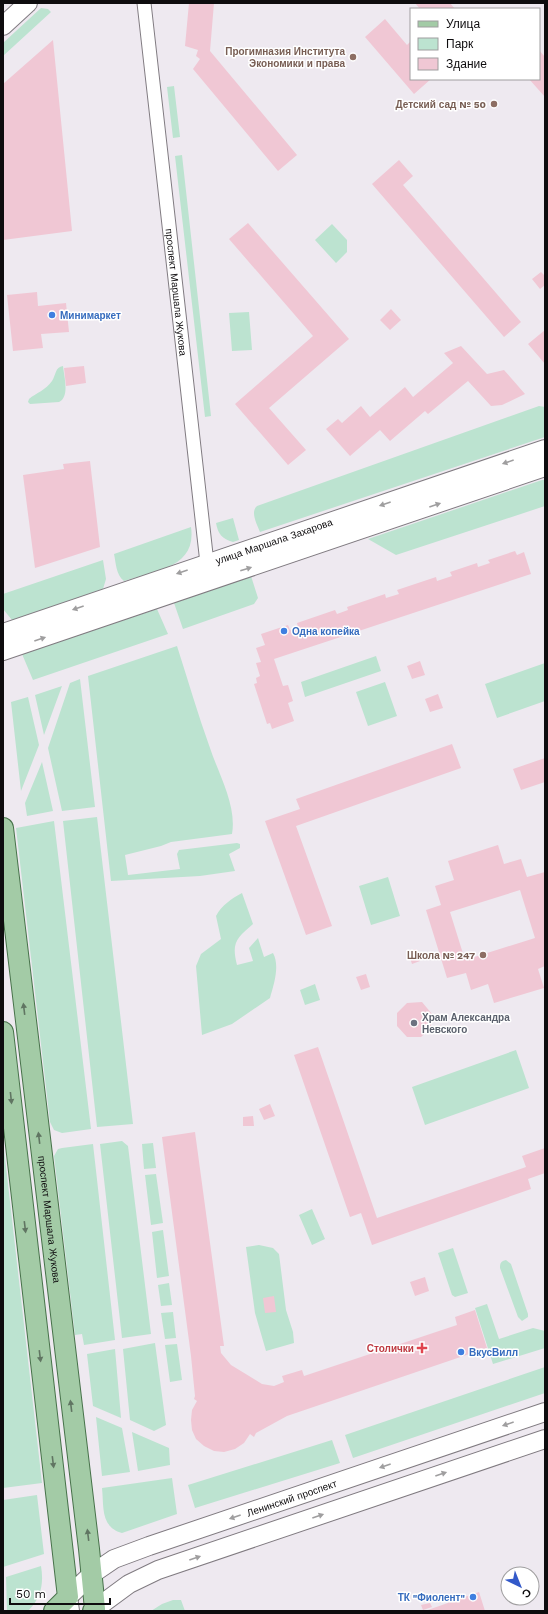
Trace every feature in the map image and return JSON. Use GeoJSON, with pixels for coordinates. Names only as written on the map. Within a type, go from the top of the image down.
{"type":"FeatureCollection","features":[{"type":"Feature","properties":{"kind":"main road","name":"проспект Маршала Жукова"},"geometry":{"type":"LineString","coordinates":[[3,828],[92,1574],[94,1610]]}},
{"type":"Feature","properties":{"kind":"main road"},"geometry":{"type":"LineString","coordinates":[[3,1032],[69,1604]]}},
{"type":"Feature","properties":{"kind":"main road","name":"Ленинский проспект"},"geometry":{"type":"LineString","coordinates":[[54,1611],[69,1604]]}},
{"type":"Feature","properties":{"kind":"street"},"geometry":{"type":"LineString","coordinates":[[3,26],[28,3]]}},
{"type":"Feature","properties":{"kind":"street","name":"проспект Маршала Жукова"},"geometry":{"type":"LineString","coordinates":[[144,3],[208,573]]}},
{"type":"Feature","properties":{"kind":"street","name":"улица Маршала Захарова"},"geometry":{"type":"LineString","coordinates":[[3,651],[208,573],[545,449]]}},
{"type":"Feature","properties":{"kind":"street","name":"улица Маршала Захарова"},"geometry":{"type":"LineString","coordinates":[[3,633],[208,573],[545,467]]}},
{"type":"Feature","properties":{"kind":"street","name":"Ленинский проспект"},"geometry":{"type":"LineString","coordinates":[[69,1604],[92,1574],[114,1559],[545,1412]]}},
{"type":"Feature","properties":{"kind":"street"},"geometry":{"type":"LineString","coordinates":[[94,1610],[129,1584],[158,1570],[545,1439]]}},
{"type":"Feature","properties":{"kind":"green space"},"geometry":{"type":"Polygon","coordinates":[[[41,8],[48,9],[51,12],[3,56],[3,43],[41,8]]]}},
{"type":"Feature","properties":{"kind":"green space"},"geometry":{"type":"Polygon","coordinates":[[[174,86],[180,137],[173,138],[167,87],[174,86]]]}},
{"type":"Feature","properties":{"kind":"green space"},"geometry":{"type":"Polygon","coordinates":[[[182,155],[211,416],[205,417],[175,156],[182,155]]]}},
{"type":"Feature","properties":{"kind":"green space"},"geometry":{"type":"Polygon","coordinates":[[[332,224],[347,240],[347,252],[336,263],[315,240],[332,224]]]}},
{"type":"Feature","properties":{"kind":"green space"},"geometry":{"type":"Polygon","coordinates":[[[249,312],[252,350],[232,351],[229,313],[249,312]]]}},
{"type":"Feature","properties":{"kind":"green space"},"geometry":{"type":"Polygon","coordinates":[[[63,366],[66,386],[62,399],[59,402],[30,404],[28,402],[29,399],[47,387],[52,381],[58,368],[63,366]]]}},
{"type":"Feature","properties":{"kind":"green space"},"geometry":{"type":"Polygon","coordinates":[[[539,406],[545,407],[545,437],[260,532],[254,515],[254,511],[257,506],[539,406]]]}},
{"type":"Feature","properties":{"kind":"green space"},"geometry":{"type":"Polygon","coordinates":[[[545,480],[545,506],[396,555],[368,539],[545,480]]]}},
{"type":"Feature","properties":{"kind":"green space"},"geometry":{"type":"Polygon","coordinates":[[[233,518],[239,540],[233,542],[221,536],[216,523],[233,518]]]}},
{"type":"Feature","properties":{"kind":"green space"},"geometry":{"type":"Polygon","coordinates":[[[191,527],[191,541],[187,551],[171,566],[124,581],[119,576],[114,554],[191,527]]]}},
{"type":"Feature","properties":{"kind":"green space"},"geometry":{"type":"Polygon","coordinates":[[[103,560],[106,579],[103,589],[12,620],[3,609],[3,594],[103,560]]]}},
{"type":"Feature","properties":{"kind":"green space"},"geometry":{"type":"Polygon","coordinates":[[[251,576],[258,598],[254,604],[183,629],[174,603],[251,576]]]}},
{"type":"Feature","properties":{"kind":"green space"},"geometry":{"type":"Polygon","coordinates":[[[157,609],[168,634],[33,680],[22,654],[157,609]]]}},
{"type":"Feature","properties":{"kind":"green space"},"geometry":{"type":"Polygon","coordinates":[[[177,646],[206,736],[230,802],[233,823],[232,834],[171,842],[125,855],[128,875],[180,869],[177,854],[179,850],[237,843],[240,844],[240,848],[229,854],[235,871],[200,876],[111,881],[88,676],[177,646]]]}},
{"type":"Feature","properties":{"kind":"green space"},"geometry":{"type":"Polygon","coordinates":[[[376,656],[381,671],[305,697],[301,682],[376,656]]]}},
{"type":"Feature","properties":{"kind":"green space"},"geometry":{"type":"Polygon","coordinates":[[[545,663],[545,701],[497,718],[485,684],[545,663]]]}},
{"type":"Feature","properties":{"kind":"green space"},"geometry":{"type":"Polygon","coordinates":[[[80,679],[95,807],[62,811],[48,748],[70,683],[80,679]]]}},
{"type":"Feature","properties":{"kind":"green space"},"geometry":{"type":"Polygon","coordinates":[[[385,682],[397,716],[368,726],[356,692],[385,682]]]}},
{"type":"Feature","properties":{"kind":"green space"},"geometry":{"type":"Polygon","coordinates":[[[62,686],[44,735],[35,695],[62,686]]]}},
{"type":"Feature","properties":{"kind":"green space"},"geometry":{"type":"Polygon","coordinates":[[[28,697],[39,745],[21,791],[11,702],[28,697]]]}},
{"type":"Feature","properties":{"kind":"green space"},"geometry":{"type":"Polygon","coordinates":[[[42,762],[53,811],[27,816],[25,803],[42,762]]]}},
{"type":"Feature","properties":{"kind":"green space"},"geometry":{"type":"Polygon","coordinates":[[[97,817],[133,1124],[97,1127],[63,821],[97,817]]]}},
{"type":"Feature","properties":{"kind":"green space"},"geometry":{"type":"Polygon","coordinates":[[[54,821],[91,1129],[62,1133],[54,1130],[50,1122],[16,828],[54,821]]]}},
{"type":"Feature","properties":{"kind":"green space"},"geometry":{"type":"Polygon","coordinates":[[[388,877],[400,916],[371,925],[359,886],[388,877]]]}},
{"type":"Feature","properties":{"kind":"green space"},"geometry":{"type":"Polygon","coordinates":[[[242,893],[253,924],[239,937],[235,946],[237,965],[253,961],[249,948],[258,938],[264,957],[273,953],[275,958],[276,975],[272,993],[270,998],[232,1024],[202,1035],[196,966],[201,954],[221,939],[216,916],[218,912],[227,903],[242,893]]]}},
{"type":"Feature","properties":{"kind":"green space"},"geometry":{"type":"Polygon","coordinates":[[[315,984],[320,1000],[305,1005],[300,990],[315,984]]]}},
{"type":"Feature","properties":{"kind":"green space"},"geometry":{"type":"Polygon","coordinates":[[[516,1050],[529,1088],[425,1125],[412,1087],[516,1050]]]}},
{"type":"Feature","properties":{"kind":"green space"},"geometry":{"type":"Polygon","coordinates":[[[3,1140],[42,1483],[3,1488],[3,1140]]]}},
{"type":"Feature","properties":{"kind":"green space"},"geometry":{"type":"Polygon","coordinates":[[[122,1141],[128,1146],[151,1334],[122,1338],[100,1144],[122,1141]]]}},
{"type":"Feature","properties":{"kind":"green space"},"geometry":{"type":"Polygon","coordinates":[[[153,1143],[156,1168],[144,1169],[142,1144],[153,1143]]]}},
{"type":"Feature","properties":{"kind":"green space"},"geometry":{"type":"Polygon","coordinates":[[[93,1144],[115,1340],[84,1345],[82,1334],[75,1335],[54,1156],[58,1149],[93,1144]]]}},
{"type":"Feature","properties":{"kind":"green space"},"geometry":{"type":"Polygon","coordinates":[[[156,1174],[163,1223],[151,1225],[145,1175],[156,1174]]]}},
{"type":"Feature","properties":{"kind":"green space"},"geometry":{"type":"Polygon","coordinates":[[[312,1209],[325,1239],[312,1245],[299,1215],[312,1209]]]}},
{"type":"Feature","properties":{"kind":"green space"},"geometry":{"type":"Polygon","coordinates":[[[163,1230],[169,1276],[157,1278],[152,1232],[163,1230]]]}},
{"type":"Feature","properties":{"kind":"green space"},"geometry":{"type":"Polygon","coordinates":[[[259,1245],[273,1248],[279,1254],[286,1310],[293,1332],[294,1343],[266,1351],[255,1313],[246,1247],[259,1245]]]}},
{"type":"Feature","properties":{"kind":"green space"},"geometry":{"type":"Polygon","coordinates":[[[453,1248],[468,1293],[455,1297],[452,1295],[438,1253],[453,1248]]]}},
{"type":"Feature","properties":{"kind":"green space"},"geometry":{"type":"Polygon","coordinates":[[[506,1260],[511,1264],[528,1314],[528,1317],[522,1321],[518,1317],[500,1268],[501,1262],[506,1260]]]}},
{"type":"Feature","properties":{"kind":"green space"},"geometry":{"type":"Polygon","coordinates":[[[169,1283],[172,1305],[161,1306],[158,1285],[169,1283]]]}},
{"type":"Feature","properties":{"kind":"green space"},"geometry":{"type":"Polygon","coordinates":[[[487,1304],[499,1339],[533,1328],[545,1331],[545,1348],[493,1364],[475,1308],[487,1304]]]}},
{"type":"Feature","properties":{"kind":"green space"},"geometry":{"type":"Polygon","coordinates":[[[173,1312],[176,1338],[165,1339],[161,1313],[173,1312]]]}},
{"type":"Feature","properties":{"kind":"green space"},"geometry":{"type":"Polygon","coordinates":[[[155,1343],[166,1425],[154,1431],[130,1420],[123,1349],[155,1343]]]}},
{"type":"Feature","properties":{"kind":"green space"},"geometry":{"type":"Polygon","coordinates":[[[177,1344],[182,1380],[170,1382],[165,1345],[177,1344]]]}},
{"type":"Feature","properties":{"kind":"green space"},"geometry":{"type":"Polygon","coordinates":[[[115,1349],[121,1418],[93,1406],[87,1354],[115,1349]]]}},
{"type":"Feature","properties":{"kind":"green space"},"geometry":{"type":"Polygon","coordinates":[[[545,1367],[545,1393],[353,1458],[345,1435],[545,1367]]]}},
{"type":"Feature","properties":{"kind":"green space"},"geometry":{"type":"Polygon","coordinates":[[[96,1417],[122,1428],[130,1472],[102,1476],[96,1417]]]}},
{"type":"Feature","properties":{"kind":"green space"},"geometry":{"type":"Polygon","coordinates":[[[132,1432],[169,1448],[170,1465],[138,1471],[132,1432]]]}},
{"type":"Feature","properties":{"kind":"green space"},"geometry":{"type":"Polygon","coordinates":[[[332,1440],[340,1463],[195,1508],[188,1485],[332,1440]]]}},
{"type":"Feature","properties":{"kind":"green space"},"geometry":{"type":"Polygon","coordinates":[[[172,1478],[177,1514],[122,1533],[110,1526],[104,1515],[102,1488],[172,1478]]]}},
{"type":"Feature","properties":{"kind":"green space"},"geometry":{"type":"Polygon","coordinates":[[[37,1495],[44,1554],[3,1567],[3,1500],[37,1495]]]}},
{"type":"Feature","properties":{"kind":"green space"},"geometry":{"type":"Polygon","coordinates":[[[41,1566],[42,1585],[36,1601],[28,1611],[7,1611],[6,1577],[41,1566]]]}},
{"type":"Feature","properties":{"kind":"green space"},"geometry":{"type":"Polygon","coordinates":[[[173,1600],[181,1600],[185,1611],[151,1611],[162,1604],[173,1600]]]}},
{"type":"Feature","properties":{"kind":"building"},"geometry":{"type":"Polygon","coordinates":[[[189,3],[214,3],[210,51],[297,155],[278,171],[193,69],[200,59],[196,56],[198,50],[185,46],[189,3]]]}},
{"type":"Feature","properties":{"kind":"building"},"geometry":{"type":"Polygon","coordinates":[[[415,3],[450,3],[454,8],[419,8],[415,3]]]}},
{"type":"Feature","properties":{"kind":"building"},"geometry":{"type":"Polygon","coordinates":[[[385,19],[407,45],[410,42],[410,80],[430,80],[414,94],[365,37],[385,19]]]}},
{"type":"Feature","properties":{"kind":"building"},"geometry":{"type":"Polygon","coordinates":[[[53,40],[72,231],[3,240],[3,84],[53,40]]]}},
{"type":"Feature","properties":{"kind":"building"},"geometry":{"type":"Polygon","coordinates":[[[540,51],[545,57],[545,97],[530,80],[540,80],[540,51]]]}},
{"type":"Feature","properties":{"kind":"building"},"geometry":{"type":"Polygon","coordinates":[[[399,160],[413,176],[403,185],[521,322],[504,337],[372,184],[399,160]]]}},
{"type":"Feature","properties":{"kind":"building"},"geometry":{"type":"Polygon","coordinates":[[[248,223],[349,339],[269,408],[306,450],[288,465],[235,404],[313,336],[229,239],[248,223]]]}},
{"type":"Feature","properties":{"kind":"building"},"geometry":{"type":"Polygon","coordinates":[[[541,272],[545,276],[545,285],[540,289],[532,279],[541,272]]]}},
{"type":"Feature","properties":{"kind":"building"},"geometry":{"type":"Polygon","coordinates":[[[37,292],[38,306],[66,303],[69,332],[41,334],[43,348],[13,351],[7,295],[37,292]]]}},
{"type":"Feature","properties":{"kind":"building"},"geometry":{"type":"Polygon","coordinates":[[[391,309],[401,320],[390,330],[380,320],[391,309]]]}},
{"type":"Feature","properties":{"kind":"building"},"geometry":{"type":"Polygon","coordinates":[[[545,330],[545,364],[528,344],[545,330]]]}},
{"type":"Feature","properties":{"kind":"building"},"geometry":{"type":"Polygon","coordinates":[[[461,346],[487,374],[504,370],[525,394],[502,405],[491,406],[468,381],[428,414],[425,411],[390,441],[380,430],[350,456],[326,429],[338,419],[342,423],[361,406],[370,417],[405,387],[413,397],[453,363],[444,353],[461,346]]]}},
{"type":"Feature","properties":{"kind":"building"},"geometry":{"type":"Polygon","coordinates":[[[84,366],[86,383],[66,386],[64,368],[84,366]]]}},
{"type":"Feature","properties":{"kind":"building"},"geometry":{"type":"Polygon","coordinates":[[[90,461],[100,547],[35,568],[23,475],[64,469],[63,464],[90,461]]]}},
{"type":"Feature","properties":{"kind":"building"},"geometry":{"type":"Polygon","coordinates":[[[515,551],[517,555],[524,552],[531,574],[274,659],[283,686],[288,685],[293,701],[288,703],[294,721],[272,729],[270,723],[267,724],[254,684],[257,683],[256,678],[260,676],[256,663],[261,662],[256,648],[265,645],[261,634],[288,625],[290,630],[298,627],[297,623],[335,610],[337,614],[348,610],[347,607],[385,594],[386,598],[399,594],[397,590],[436,577],[437,581],[452,576],[450,572],[477,563],[478,567],[490,563],[488,560],[515,551]]]}},
{"type":"Feature","properties":{"kind":"building"},"geometry":{"type":"Polygon","coordinates":[[[420,661],[425,675],[412,679],[407,666],[420,661]]]}},
{"type":"Feature","properties":{"kind":"building"},"geometry":{"type":"Polygon","coordinates":[[[438,694],[443,708],[430,712],[425,699],[438,694]]]}},
{"type":"Feature","properties":{"kind":"building"},"geometry":{"type":"Polygon","coordinates":[[[452,744],[461,768],[296,826],[332,926],[306,935],[265,821],[300,809],[296,799],[452,744]]]}},
{"type":"Feature","properties":{"kind":"building"},"geometry":{"type":"Polygon","coordinates":[[[545,758],[545,782],[521,790],[513,769],[545,758]]]}},
{"type":"Feature","properties":{"kind":"building"},"geometry":{"type":"Polygon","coordinates":[[[498,845],[504,864],[521,859],[527,877],[545,872],[545,966],[538,969],[544,988],[494,1003],[488,984],[471,990],[466,973],[447,978],[426,910],[441,905],[435,886],[454,880],[448,861],[498,845]],[[520,890],[450,912],[465,960],[535,938],[520,890]]]}},
{"type":"Feature","properties":{"kind":"building"},"geometry":{"type":"Polygon","coordinates":[[[416,949],[420,961],[412,964],[408,952],[416,949]]]}},
{"type":"Feature","properties":{"kind":"building"},"geometry":{"type":"Polygon","coordinates":[[[366,974],[370,987],[361,990],[356,977],[366,974]]]}},
{"type":"Feature","properties":{"kind":"building","name":"Храм Александра Невского"},"geometry":{"type":"Polygon","coordinates":[[[422,1002],[432,1014],[431,1028],[421,1037],[407,1037],[397,1026],[397,1013],[407,1003],[422,1002]]]}},
{"type":"Feature","properties":{"kind":"building"},"geometry":{"type":"Polygon","coordinates":[[[318,1047],[377,1218],[526,1167],[522,1156],[545,1148],[545,1173],[528,1179],[531,1189],[372,1245],[361,1213],[350,1217],[294,1055],[318,1047]]]}},
{"type":"Feature","properties":{"kind":"building"},"geometry":{"type":"Polygon","coordinates":[[[270,1104],[275,1116],[264,1120],[259,1109],[270,1104]]]}},
{"type":"Feature","properties":{"kind":"building"},"geometry":{"type":"Polygon","coordinates":[[[253,1116],[254,1126],[243,1126],[243,1117],[253,1116]]]}},
{"type":"Feature","properties":{"kind":"building"},"geometry":{"type":"Polygon","coordinates":[[[195,1132],[224,1346],[220,1346],[221,1353],[231,1365],[262,1384],[274,1386],[284,1382],[282,1376],[302,1370],[304,1376],[457,1325],[455,1317],[475,1310],[487,1348],[287,1416],[256,1433],[254,1437],[250,1434],[244,1443],[235,1449],[224,1452],[214,1451],[204,1446],[196,1439],[192,1430],[192,1410],[197,1401],[194,1399],[195,1396],[191,1356],[162,1137],[195,1132]]]}},
{"type":"Feature","properties":{"kind":"building"},"geometry":{"type":"Polygon","coordinates":[[[425,1277],[429,1291],[415,1296],[410,1282],[425,1277]]]}},
{"type":"Feature","properties":{"kind":"building"},"geometry":{"type":"Polygon","coordinates":[[[274,1296],[276,1312],[265,1313],[263,1298],[274,1296]]]}},
{"type":"Feature","properties":{"kind":"building","name":"ТК \"Фиолент\""},"geometry":{"type":"Polygon","coordinates":[[[479,1592],[485,1611],[425,1611],[479,1592]]]}},
{"type":"Feature","properties":{"kind":"building"},"geometry":{"type":"Polygon","coordinates":[[[430,1603],[432,1607],[423,1610],[421,1605],[430,1603]]]}},
{"type":"Feature","properties":{"kind":"place","name":"Прогимназия Института Экономики и права"},"geometry":{"type":"Point","coordinates":[353,57]}},
{"type":"Feature","properties":{"kind":"place","name":"Детский сад № 50"},"geometry":{"type":"Point","coordinates":[494,104]}},
{"type":"Feature","properties":{"kind":"place","name":"Минимаркет"},"geometry":{"type":"Point","coordinates":[52,315]}},
{"type":"Feature","properties":{"kind":"place","name":"Одна копейка"},"geometry":{"type":"Point","coordinates":[284,631]}},
{"type":"Feature","properties":{"kind":"place","name":"Школа № 247"},"geometry":{"type":"Point","coordinates":[483,955]}},
{"type":"Feature","properties":{"kind":"place","name":"Храм Александра Невского"},"geometry":{"type":"Point","coordinates":[414,1023]}},
{"type":"Feature","properties":{"kind":"place","name":"Столички"},"geometry":{"type":"Point","coordinates":[422,1348]}},
{"type":"Feature","properties":{"kind":"place","name":"ВкусВилл"},"geometry":{"type":"Point","coordinates":[461,1352]}},
{"type":"Feature","properties":{"kind":"place","name":"ТК \"Фиолент\""},"geometry":{"type":"Point","coordinates":[473,1597]}}]}
